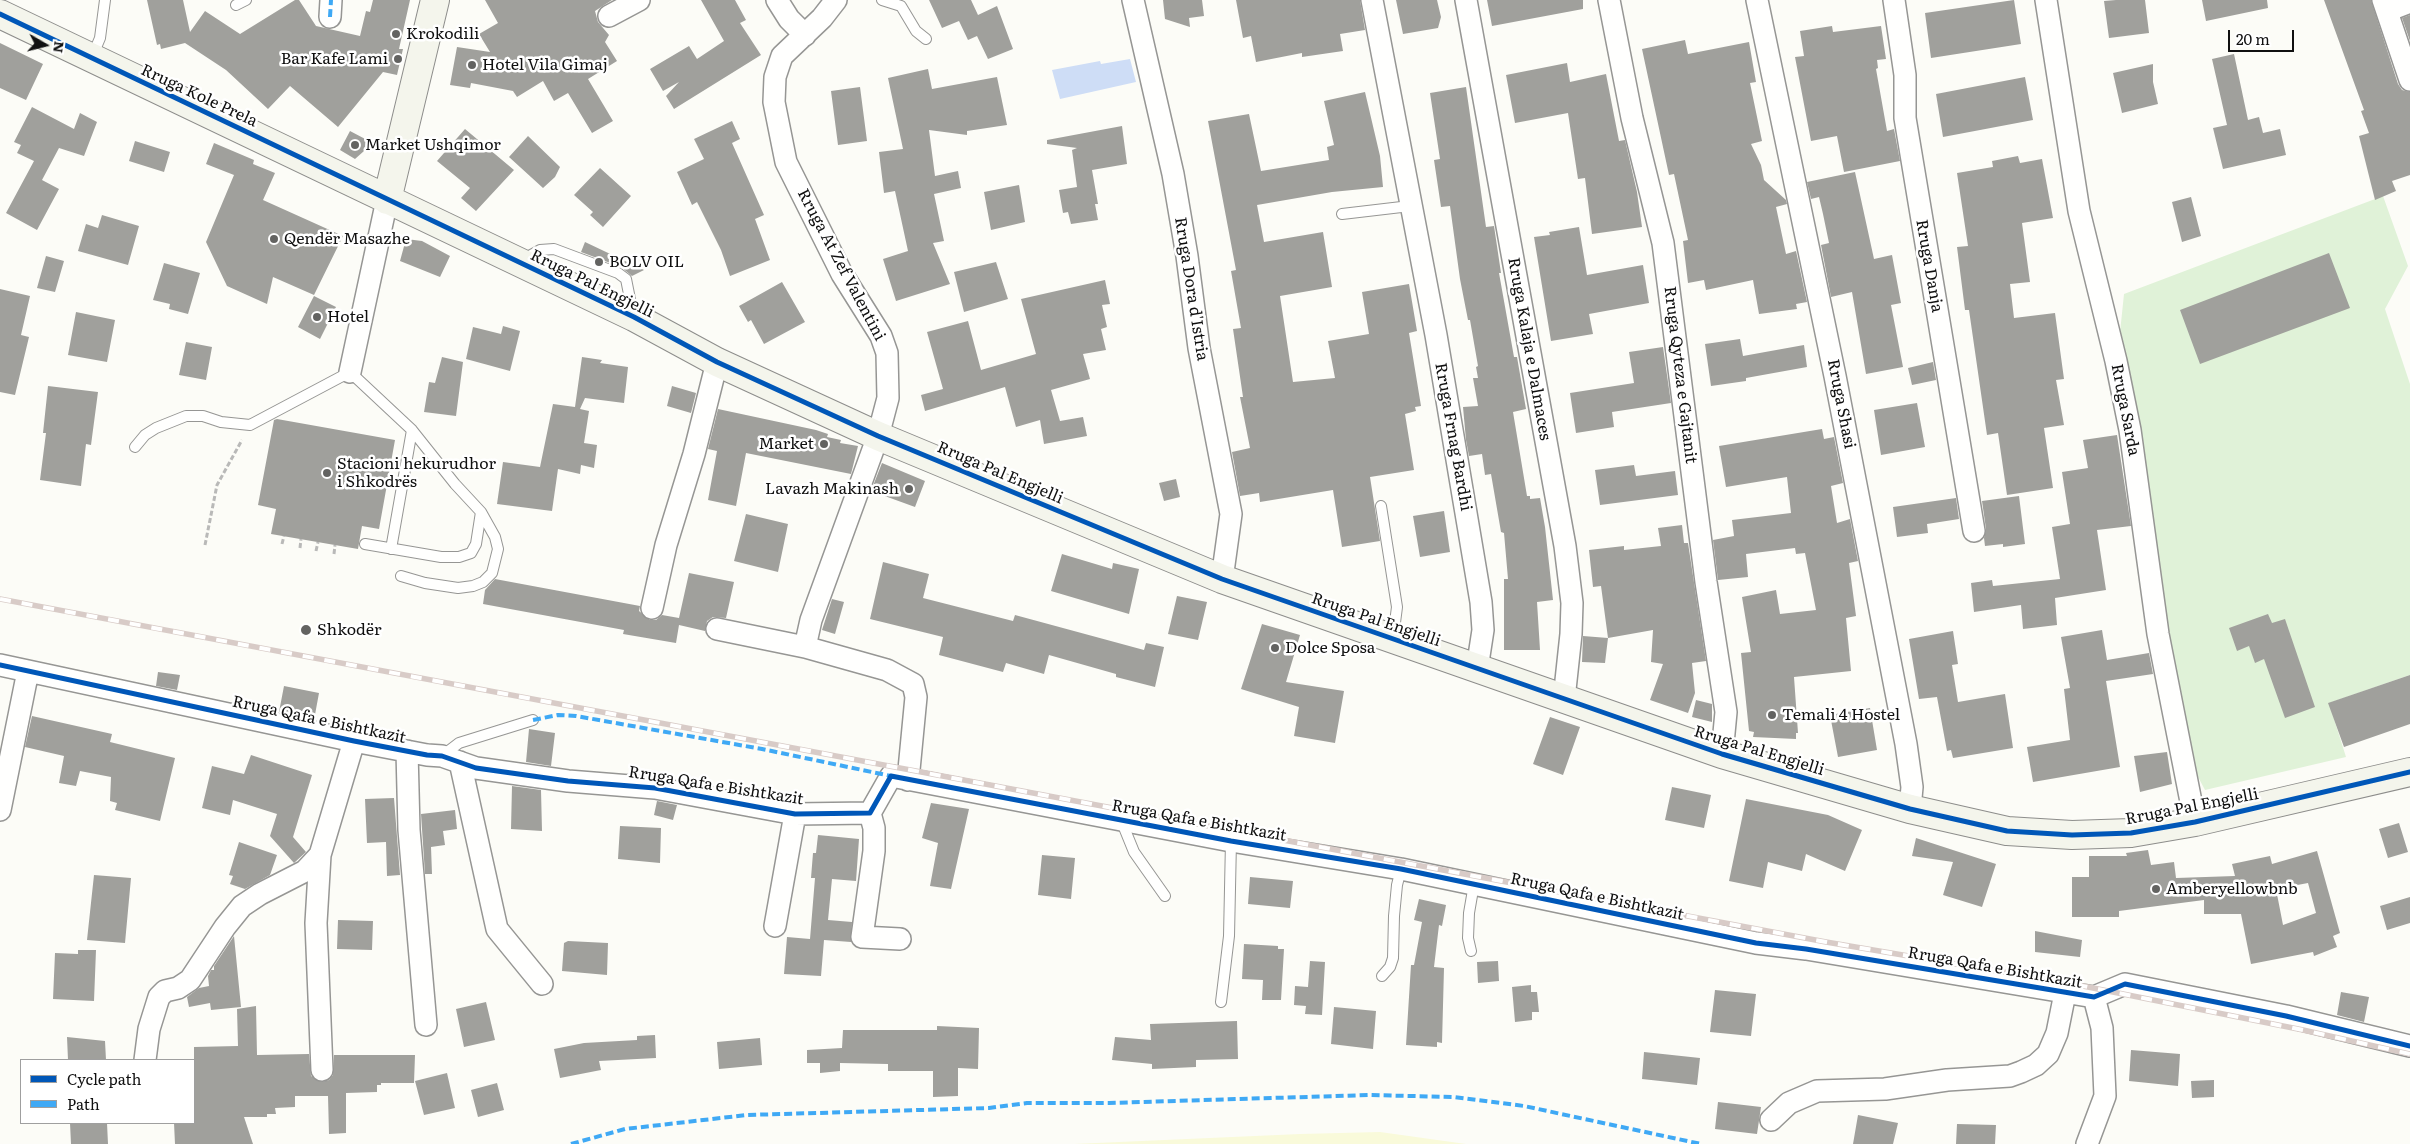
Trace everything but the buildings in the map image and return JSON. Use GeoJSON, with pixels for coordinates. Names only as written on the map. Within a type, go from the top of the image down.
{"type":"FeatureCollection","features":[{"type":"Feature","properties":{"kind":"main road"},"geometry":{"type":"LineString","coordinates":[[388,200],[434,0]]}},
{"type":"Feature","properties":{"kind":"main road","name":"Rruga Kole Prela"},"geometry":{"type":"LineString","coordinates":[[0,14],[388,200]]}},
{"type":"Feature","properties":{"kind":"main road","name":"Rruga Pal Engjelli"},"geometry":{"type":"LineString","coordinates":[[388,200],[634,317],[717,362],[878,436],[1222,579],[1722,754],[1910,809],[2008,831],[2072,835],[2131,833],[2195,822],[2410,772]]}},
{"type":"Feature","properties":{"kind":"street"},"geometry":{"type":"LineString","coordinates":[[609,16],[639,0]]}},
{"type":"Feature","properties":{"kind":"street"},"geometry":{"type":"LineString","coordinates":[[777,0],[789,19],[805,35]]}},
{"type":"Feature","properties":{"kind":"street","name":"Rruga At Zef Valentini"},"geometry":{"type":"LineString","coordinates":[[836,0],[805,35],[782,56],[775,77],[774,102],[786,162],[842,274],[872,319],[887,353],[888,398],[878,436]]}},
{"type":"Feature","properties":{"kind":"street","name":"Rruga Dora d'Istria"},"geometry":{"type":"LineString","coordinates":[[1133,0],[1173,174],[1200,348],[1231,514],[1222,579]]}},
{"type":"Feature","properties":{"kind":"street","name":"Rruga Frnag Bardhi"},"geometry":{"type":"LineString","coordinates":[[1372,0],[1436,335],[1481,602],[1484,630],[1477,668]]}},
{"type":"Feature","properties":{"kind":"street","name":"Rruga Kalaja e Dalmaces"},"geometry":{"type":"LineString","coordinates":[[1466,0],[1564,546],[1572,610],[1564,699]]}},
{"type":"Feature","properties":{"kind":"street","name":"Rruga Qyteza e Gajtanit"},"geometry":{"type":"LineString","coordinates":[[1609,0],[1632,118],[1663,243],[1706,582],[1726,712],[1722,754]]}},
{"type":"Feature","properties":{"kind":"street","name":"Rruga Shasi"},"geometry":{"type":"LineString","coordinates":[[1757,0],[1836,376],[1912,776],[1910,809]]}},
{"type":"Feature","properties":{"kind":"street","name":"Rruga Danja"},"geometry":{"type":"LineString","coordinates":[[1894,0],[1905,75],[1905,118],[1974,531]]}},
{"type":"Feature","properties":{"kind":"street","name":"Rruga Sarda"},"geometry":{"type":"LineString","coordinates":[[2046,0],[2079,211],[2116,361],[2130,430],[2158,634],[2195,822]]}},
{"type":"Feature","properties":{"kind":"street"},"geometry":{"type":"LineString","coordinates":[[2410,2],[2385,6],[2410,80]]}},
{"type":"Feature","properties":{"kind":"street"},"geometry":{"type":"LineString","coordinates":[[350,372],[388,200]]}},
{"type":"Feature","properties":{"kind":"street"},"geometry":{"type":"LineString","coordinates":[[652,608],[666,545],[694,454],[717,362]]}},
{"type":"Feature","properties":{"kind":"street"},"geometry":{"type":"LineString","coordinates":[[805,647],[811,620],[878,436]]}},
{"type":"Feature","properties":{"kind":"street"},"geometry":{"type":"LineString","coordinates":[[717,629],[805,647],[887,670],[913,684],[916,697],[908,780]]}},
{"type":"Feature","properties":{"kind":"street","name":"Rruga Qafa e Bishtkazit"},"geometry":{"type":"LineString","coordinates":[[0,666],[354,741],[451,759],[476,768],[515,774],[655,788],[795,814],[870,813],[891,776],[1231,842],[1401,869],[1756,943],[1806,949],[2094,998],[2125,984],[2286,1016],[2410,1046]]}},
{"type":"Feature","properties":{"kind":"street"},"geometry":{"type":"LineString","coordinates":[[0,810],[28,671]]}},
{"type":"Feature","properties":{"kind":"street","name":"Rruga Qafa e Bishtkazit"},"geometry":{"type":"LineString","coordinates":[[322,1070],[316,923],[320,855],[354,741]]}},
{"type":"Feature","properties":{"kind":"street","name":"Rruga Qafa e Bishtkazit"},"geometry":{"type":"LineString","coordinates":[[406,751],[409,830],[426,1025]]}},
{"type":"Feature","properties":{"kind":"street"},"geometry":{"type":"LineString","coordinates":[[451,759],[497,929],[542,984]]}},
{"type":"Feature","properties":{"kind":"street"},"geometry":{"type":"LineString","coordinates":[[870,813],[874,828],[874,851],[862,936],[900,939]]}},
{"type":"Feature","properties":{"kind":"street","name":"Rruga Qafa e Bishtkazit"},"geometry":{"type":"LineString","coordinates":[[775,926],[795,814]]}},
{"type":"Feature","properties":{"kind":"street","name":"Rruga Qafa e Bishtkazit"},"geometry":{"type":"LineString","coordinates":[[145,1059],[149,1029],[158,997],[164,992],[178,988],[190,980],[225,927],[242,906],[260,894],[305,871],[320,855]]}},
{"type":"Feature","properties":{"kind":"street","name":"Rruga Qafa e Bishtkazit"},"geometry":{"type":"LineString","coordinates":[[1771,1120],[1789,1103],[1817,1091],[1885,1089],[1947,1080],[2010,1076],[2021,1072],[2036,1065],[2048,1054],[2057,1033],[2065,993]]}},
{"type":"Feature","properties":{"kind":"street"},"geometry":{"type":"LineString","coordinates":[[2087,1144],[2104,1096],[2102,1028],[2094,998]]}},
{"type":"Feature","properties":{"kind":"lane"},"geometry":{"type":"LineString","coordinates":[[92,59],[100,38],[105,0]]}},
{"type":"Feature","properties":{"kind":"lane"},"geometry":{"type":"LineString","coordinates":[[236,6],[246,0]]}},
{"type":"Feature","properties":{"kind":"lane"},"geometry":{"type":"LineString","coordinates":[[882,0],[901,6],[916,31],[926,39]]}},
{"type":"Feature","properties":{"kind":"lane"},"geometry":{"type":"LineString","coordinates":[[1342,214],[1410,206]]}},
{"type":"Feature","properties":{"kind":"lane"},"geometry":{"type":"LineString","coordinates":[[135,447],[145,435],[156,428],[186,416],[203,416],[221,422],[250,424],[350,372],[412,430],[455,484],[482,512],[495,538],[498,550],[492,573],[483,582],[473,586],[458,588],[425,583],[401,576]]}},
{"type":"Feature","properties":{"kind":"lane"},"geometry":{"type":"LineString","coordinates":[[390,549],[412,430]]}},
{"type":"Feature","properties":{"kind":"lane","name":"Rruga Pal Engjelli"},"geometry":{"type":"LineString","coordinates":[[1381,506],[1397,608],[1392,640]]}},
{"type":"Feature","properties":{"kind":"lane"},"geometry":{"type":"LineString","coordinates":[[364,544],[441,557],[459,557],[471,552],[476,544],[482,512]]}},
{"type":"Feature","properties":{"kind":"lane"},"geometry":{"type":"LineString","coordinates":[[451,759],[459,743],[533,720]]}},
{"type":"Feature","properties":{"kind":"lane","name":"Rruga Qafa e Bishtkazit"},"geometry":{"type":"LineString","coordinates":[[1121,820],[1134,852],[1165,896]]}},
{"type":"Feature","properties":{"kind":"lane","name":"Rruga Qafa e Bishtkazit"},"geometry":{"type":"LineString","coordinates":[[1222,1002],[1229,936],[1231,842]]}},
{"type":"Feature","properties":{"kind":"lane"},"geometry":{"type":"LineString","coordinates":[[1382,976],[1390,967],[1393,958],[1394,916],[1401,869]]}},
{"type":"Feature","properties":{"kind":"lane"},"geometry":{"type":"LineString","coordinates":[[1471,951],[1468,929],[1474,884]]}},
{"type":"Feature","properties":{"kind":"path"},"geometry":{"type":"LineString","coordinates":[[206,545],[217,485],[250,424]]}},
{"type":"Feature","properties":{"kind":"path"},"geometry":{"type":"LineString","coordinates":[[282,544],[284,536]]}},
{"type":"Feature","properties":{"kind":"path"},"geometry":{"type":"LineString","coordinates":[[300,548],[301,539]]}},
{"type":"Feature","properties":{"kind":"path"},"geometry":{"type":"LineString","coordinates":[[316,551],[318,542]]}},
{"type":"Feature","properties":{"kind":"path"},"geometry":{"type":"LineString","coordinates":[[334,554],[335,545]]}},
{"type":"Feature","properties":{"kind":"shaded area"},"geometry":{"type":"Polygon","coordinates":[[[2383,196],[2408,266],[2385,309],[2410,384],[2410,675],[2329,703],[2346,757],[2205,790],[2188,758],[2119,342],[2124,294],[2383,196]]]}},
{"type":"Feature","properties":{"kind":"sand"},"geometry":{"type":"Polygon","coordinates":[[[1380,1132],[1466,1144],[1074,1144],[1300,1134],[1380,1132]]]}},
{"type":"Feature","properties":{"kind":"water"},"geometry":{"type":"Polygon","coordinates":[[[1130,59],[1136,82],[1060,99],[1052,70],[1100,61],[1101,64],[1130,59]]]}},
{"type":"Feature","properties":{"kind":"railway"},"geometry":{"type":"LineString","coordinates":[[0,599],[1826,942],[2068,983],[2303,1030],[2410,1054]]}},
{"type":"Feature","properties":{"kind":"marked path"},"geometry":{"type":"LineString","coordinates":[[330,17],[331,0]]}},
{"type":"Feature","properties":{"kind":"marked path"},"geometry":{"type":"LineString","coordinates":[[533,720],[558,715],[576,716],[762,749],[891,776]]}},
{"type":"Feature","properties":{"kind":"marked path"},"geometry":{"type":"LineString","coordinates":[[571,1144],[625,1129],[747,1115],[989,1108],[1027,1103],[1109,1103],[1369,1095],[1454,1097],[1524,1106],[1701,1144]]}},
{"type":"Feature","properties":{"kind":"cycle path"},"geometry":{"type":"LineString","coordinates":[[0,14],[634,317],[717,362],[878,436],[1222,579],[1722,754],[1910,809],[2007,831],[2072,835],[2131,833],[2195,822],[2410,772]]}},
{"type":"Feature","properties":{"kind":"cycle path"},"geometry":{"type":"LineString","coordinates":[[0,665],[354,741],[427,755],[442,756],[476,768],[568,781],[655,788],[795,814],[870,813],[891,776],[1231,841],[1401,869],[1756,943],[1806,949],[2094,997],[2125,984],[2286,1016],[2410,1046]]}},
{"type":"Feature","properties":{"kind":"place","name":"Krokodili"},"geometry":{"type":"Point","coordinates":[396,34]}},
{"type":"Feature","properties":{"kind":"place","name":"Bar Kafe Lami"},"geometry":{"type":"Point","coordinates":[398,59]}},
{"type":"Feature","properties":{"kind":"place","name":"Hotel Vila Gimaj"},"geometry":{"type":"Point","coordinates":[472,65]}},
{"type":"Feature","properties":{"kind":"place","name":"Market Ushqimor"},"geometry":{"type":"Point","coordinates":[355,145]}},
{"type":"Feature","properties":{"kind":"place","name":"Qendër Masazhe"},"geometry":{"type":"Point","coordinates":[274,239]}},
{"type":"Feature","properties":{"kind":"place","name":"BOLV OIL"},"geometry":{"type":"Point","coordinates":[599,262]}},
{"type":"Feature","properties":{"kind":"place","name":"Hotel"},"geometry":{"type":"Point","coordinates":[317,317]}},
{"type":"Feature","properties":{"kind":"place","name":"Market"},"geometry":{"type":"Point","coordinates":[824,444]}},
{"type":"Feature","properties":{"kind":"place","name":"Stacioni hekurudhor i Shkodrës"},"geometry":{"type":"Point","coordinates":[327,473]}},
{"type":"Feature","properties":{"kind":"place","name":"Lavazh Makinash"},"geometry":{"type":"Point","coordinates":[909,489]}},
{"type":"Feature","properties":{"kind":"place","name":"Shkodër"},"geometry":{"type":"Point","coordinates":[306,630]}},
{"type":"Feature","properties":{"kind":"place","name":"Dolce Sposa"},"geometry":{"type":"Point","coordinates":[1275,648]}},
{"type":"Feature","properties":{"kind":"place","name":"Temali 4 Hostel"},"geometry":{"type":"Point","coordinates":[1772,715]}},
{"type":"Feature","properties":{"kind":"place","name":"Amberyellowbnb"},"geometry":{"type":"Point","coordinates":[2156,889]}}]}
